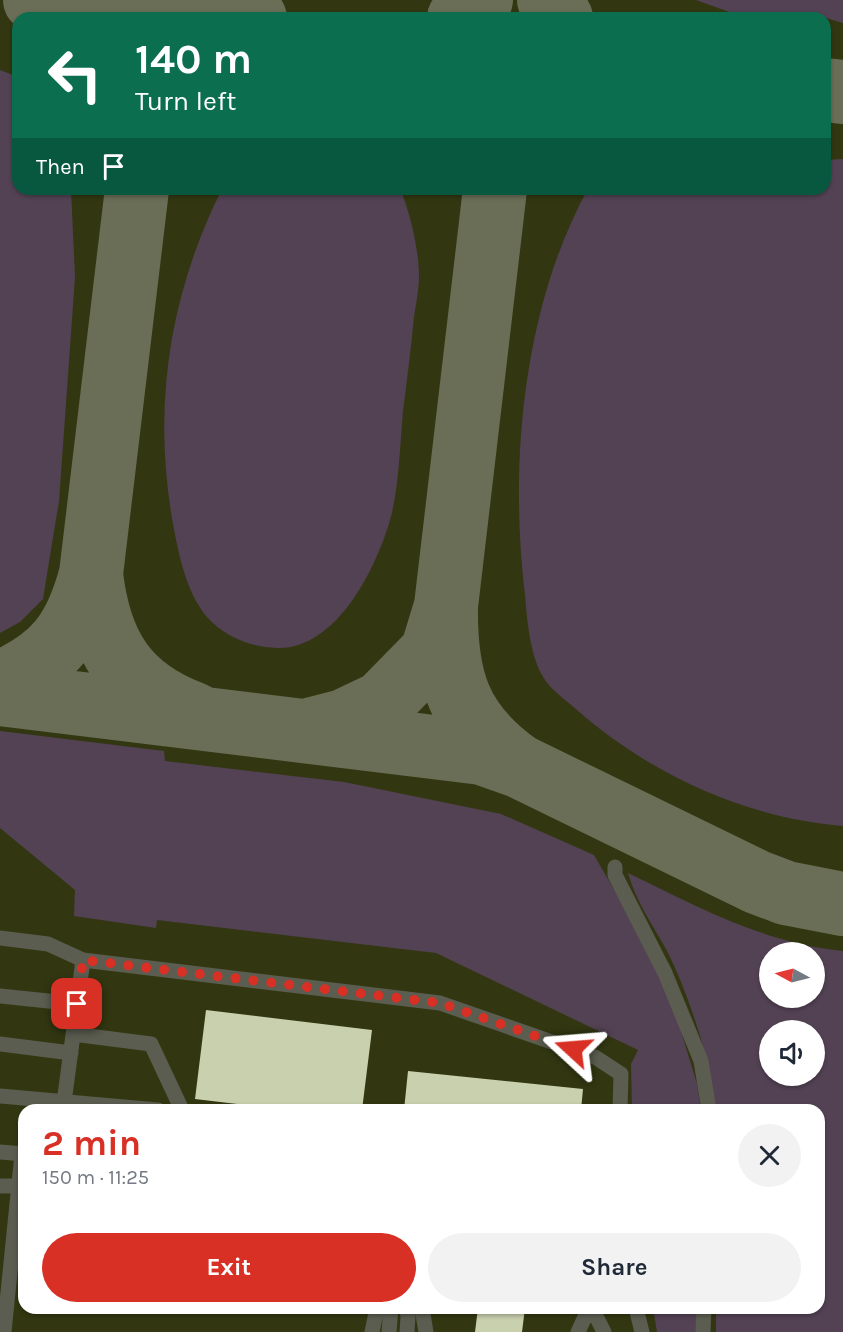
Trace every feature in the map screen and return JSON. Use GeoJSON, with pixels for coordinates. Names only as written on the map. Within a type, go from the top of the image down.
{"type":"FeatureCollection","features":[{"type":"Feature","properties":{"kind":"street"},"geometry":{"type":"LineString","coordinates":[[615,867],[615,875],[665,973],[701,1062],[708,1104]]}},
{"type":"Feature","properties":{"kind":"street"},"geometry":{"type":"LineString","coordinates":[[0,938],[48,944],[83,960],[440,1003],[595,1057],[621,1074],[620,1104]]}},
{"type":"Feature","properties":{"kind":"street"},"geometry":{"type":"LineString","coordinates":[[64,1104],[83,960]]}},
{"type":"Feature","properties":{"kind":"street"},"geometry":{"type":"LineString","coordinates":[[0,996],[77,1004]]}},
{"type":"Feature","properties":{"kind":"street"},"geometry":{"type":"LineString","coordinates":[[73,1034],[151,1044],[179,1104]]}},
{"type":"Feature","properties":{"kind":"street"},"geometry":{"type":"LineString","coordinates":[[0,1044],[71,1053]]}},
{"type":"Feature","properties":{"kind":"street"},"geometry":{"type":"LineString","coordinates":[[0,1096],[57,1104]]}},
{"type":"Feature","properties":{"kind":"street"},"geometry":{"type":"LineString","coordinates":[[0,1152],[18,1154]]}},
{"type":"Feature","properties":{"kind":"street"},"geometry":{"type":"LineString","coordinates":[[0,1186],[18,1186],[3,1332]]}},
{"type":"Feature","properties":{"kind":"street"},"geometry":{"type":"LineString","coordinates":[[372,1332],[376,1314]]}},
{"type":"Feature","properties":{"kind":"street"},"geometry":{"type":"LineString","coordinates":[[389,1332],[390,1314]]}},
{"type":"Feature","properties":{"kind":"street"},"geometry":{"type":"LineString","coordinates":[[407,1332],[408,1314]]}},
{"type":"Feature","properties":{"kind":"street"},"geometry":{"type":"LineString","coordinates":[[424,1314],[426,1332]]}},
{"type":"Feature","properties":{"kind":"street"},"geometry":{"type":"LineString","coordinates":[[579,1332],[587,1314]]}},
{"type":"Feature","properties":{"kind":"street"},"geometry":{"type":"LineString","coordinates":[[589,1332],[590,1314]]}},
{"type":"Feature","properties":{"kind":"street"},"geometry":{"type":"LineString","coordinates":[[594,1314],[604,1332]]}},
{"type":"Feature","properties":{"kind":"street"},"geometry":{"type":"LineString","coordinates":[[638,1314],[642,1332]]}},
{"type":"Feature","properties":{"kind":"street"},"geometry":{"type":"LineString","coordinates":[[702,1332],[704,1314]]}},
{"type":"Feature","properties":{"kind":"shaded area"},"geometry":{"type":"Polygon","coordinates":[[[0,0],[843,0],[843,1332],[0,1332],[0,0]]]}},
{"type":"Feature","properties":{"kind":"shaded area"},"geometry":{"type":"Polygon","coordinates":[[[696,0],[843,0],[843,23],[831,19],[831,12],[729,12],[696,0]]]}},
{"type":"Feature","properties":{"kind":"shaded area"},"geometry":{"type":"Polygon","coordinates":[[[0,70],[12,75],[12,195],[71,195],[75,277],[59,501],[43,599],[20,622],[0,633],[0,70]]]}},
{"type":"Feature","properties":{"kind":"shaded area"},"geometry":{"type":"Polygon","coordinates":[[[843,159],[843,826],[770,814],[701,789],[667,773],[636,754],[605,733],[553,690],[538,667],[530,636],[520,545],[519,493],[526,387],[535,334],[548,283],[566,235],[585,195],[831,195],[831,160],[843,159]]]}},
{"type":"Feature","properties":{"kind":"shaded area"},"geometry":{"type":"Polygon","coordinates":[[[219,195],[402,195],[416,243],[419,276],[397,481],[390,520],[375,561],[364,583],[350,603],[318,636],[298,645],[277,648],[257,646],[239,640],[222,630],[207,617],[200,607],[189,585],[181,560],[167,480],[164,437],[165,395],[178,311],[189,270],[219,195]]]}},
{"type":"Feature","properties":{"kind":"shaded area"},"geometry":{"type":"Polygon","coordinates":[[[0,731],[164,751],[165,761],[344,782],[501,814],[594,855],[647,947],[677,1018],[697,1084],[700,1104],[632,1104],[631,1064],[638,1050],[436,953],[157,920],[156,928],[74,916],[75,890],[0,828],[0,731]]]}},
{"type":"Feature","properties":{"kind":"shaded area"},"geometry":{"type":"Polygon","coordinates":[[[628,873],[732,922],[794,942],[759,942],[759,1008],[825,1008],[825,949],[843,951],[843,1332],[716,1332],[716,1314],[825,1314],[825,1104],[714,1104],[704,1050],[691,1007],[667,951],[640,904],[628,873]]]}},
{"type":"Feature","properties":{"kind":"shaded area"},"geometry":{"type":"Polygon","coordinates":[[[654,1314],[698,1314],[697,1332],[657,1332],[654,1314]]]}},
{"type":"Feature","properties":{"kind":"building"},"geometry":{"type":"Polygon","coordinates":[[[206,1010],[372,1030],[363,1104],[237,1104],[195,1099],[206,1010]]]}},
{"type":"Feature","properties":{"kind":"building"},"geometry":{"type":"Polygon","coordinates":[[[408,1071],[583,1089],[582,1104],[405,1104],[408,1071]]]}},
{"type":"Feature","properties":{"kind":"building"},"geometry":{"type":"Polygon","coordinates":[[[477,1314],[524,1314],[522,1332],[475,1332],[477,1314]]]}},
{"type":"Feature","properties":{"kind":"taxiway"},"geometry":{"type":"LineString","coordinates":[[35,0],[135,12]]}},
{"type":"Feature","properties":{"kind":"taxiway"},"geometry":{"type":"LineString","coordinates":[[227,0],[246,12]]}},
{"type":"Feature","properties":{"kind":"taxiway"},"geometry":{"type":"LineString","coordinates":[[466,12],[481,0]]}},
{"type":"Feature","properties":{"kind":"taxiway"},"geometry":{"type":"LineString","coordinates":[[549,0],[557,12]]}},
{"type":"Feature","properties":{"kind":"taxiway"},"geometry":{"type":"LineString","coordinates":[[831,91],[843,92]]}},
{"type":"Feature","properties":{"kind":"taxiway"},"geometry":{"type":"LineString","coordinates":[[0,683],[35,664],[60,641],[78,612],[91,574],[136,195]]}},
{"type":"Feature","properties":{"kind":"taxiway"},"geometry":{"type":"LineString","coordinates":[[494,195],[446,606],[446,632],[448,655],[459,697],[482,733],[498,750],[519,766]]}},
{"type":"Feature","properties":{"kind":"taxiway"},"geometry":{"type":"LineString","coordinates":[[91,574],[101,622],[120,661],[133,677],[150,691],[170,704],[194,714]]}},
{"type":"Feature","properties":{"kind":"taxiway"},"geometry":{"type":"LineString","coordinates":[[309,730],[344,721],[382,703],[432,652],[446,606]]}},
{"type":"Feature","properties":{"kind":"taxiway"},"geometry":{"type":"LineString","coordinates":[[0,694],[482,753],[519,766],[757,882],[786,893],[843,904]]}},
{"type":"Feature","properties":{"kind":"route"},"geometry":{"type":"LineString","coordinates":[[77,1004],[83,960],[440,1003],[573,1049]]}}]}
